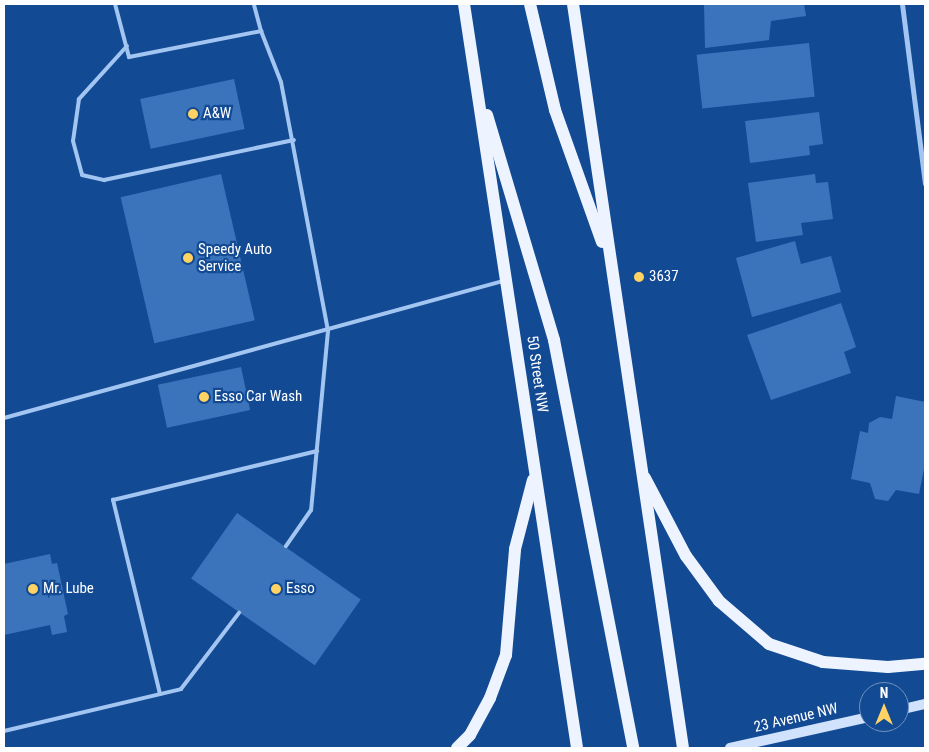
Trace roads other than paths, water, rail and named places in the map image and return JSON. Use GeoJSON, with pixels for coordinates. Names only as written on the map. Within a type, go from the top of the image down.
{"type":"FeatureCollection","features":[{"type":"Feature","properties":{"kind":"main road","name":"50 Street NW"},"geometry":{"type":"LineString","coordinates":[[464,4],[576,748]]}},
{"type":"Feature","properties":{"kind":"main road"},"geometry":{"type":"LineString","coordinates":[[530,4],[555,110],[612,270]]}},
{"type":"Feature","properties":{"kind":"main road"},"geometry":{"type":"LineString","coordinates":[[573,4],[683,748]]}},
{"type":"Feature","properties":{"kind":"main road"},"geometry":{"type":"LineString","coordinates":[[473,72],[554,340],[633,748]]}},
{"type":"Feature","properties":{"kind":"main road"},"geometry":{"type":"LineString","coordinates":[[641,469],[686,556],[719,601],[754,634],[769,644],[823,662],[888,667],[925,664]]}},
{"type":"Feature","properties":{"kind":"main road"},"geometry":{"type":"LineString","coordinates":[[457,748],[470,736],[490,698],[506,655],[515,549],[534,475]]}},
{"type":"Feature","properties":{"kind":"main road"},"geometry":{"type":"LineString","coordinates":[[909,708],[925,704]]}},
{"type":"Feature","properties":{"kind":"main road","name":"23 Avenue NW"},"geometry":{"type":"LineString","coordinates":[[730,748],[859,719]]}},
{"type":"Feature","properties":{"kind":"street"},"geometry":{"type":"LineString","coordinates":[[902,4],[925,184]]}},
{"type":"Feature","properties":{"kind":"lane"},"geometry":{"type":"LineString","coordinates":[[115,4],[130,57],[261,31]]}},
{"type":"Feature","properties":{"kind":"lane"},"geometry":{"type":"LineString","coordinates":[[254,4],[261,31],[281,82],[294,140],[328,331],[311,510],[286,546]]}},
{"type":"Feature","properties":{"kind":"lane"},"geometry":{"type":"LineString","coordinates":[[127,46],[79,100],[73,141],[82,175],[104,180],[294,140]]}},
{"type":"Feature","properties":{"kind":"lane"},"geometry":{"type":"LineString","coordinates":[[4,418],[328,331],[507,280]]}},
{"type":"Feature","properties":{"kind":"lane"},"geometry":{"type":"LineString","coordinates":[[160,694],[113,500],[317,451]]}},
{"type":"Feature","properties":{"kind":"lane"},"geometry":{"type":"LineString","coordinates":[[4,731],[181,689],[239,613]]}},
{"type":"Feature","properties":{"kind":"place","name":"A&W"},"geometry":{"type":"Point","coordinates":[193,114]}},
{"type":"Feature","properties":{"kind":"place","name":"Speedy Auto Service"},"geometry":{"type":"Point","coordinates":[188,258]}},
{"type":"Feature","properties":{"kind":"place","name":"3637"},"geometry":{"type":"Point","coordinates":[639,277]}},
{"type":"Feature","properties":{"kind":"place","name":"Esso Car Wash"},"geometry":{"type":"Point","coordinates":[204,397]}},
{"type":"Feature","properties":{"kind":"place","name":"Mr. Lube"},"geometry":{"type":"Point","coordinates":[33,589]}},
{"type":"Feature","properties":{"kind":"place","name":"Esso"},"geometry":{"type":"Point","coordinates":[276,589]}}]}
